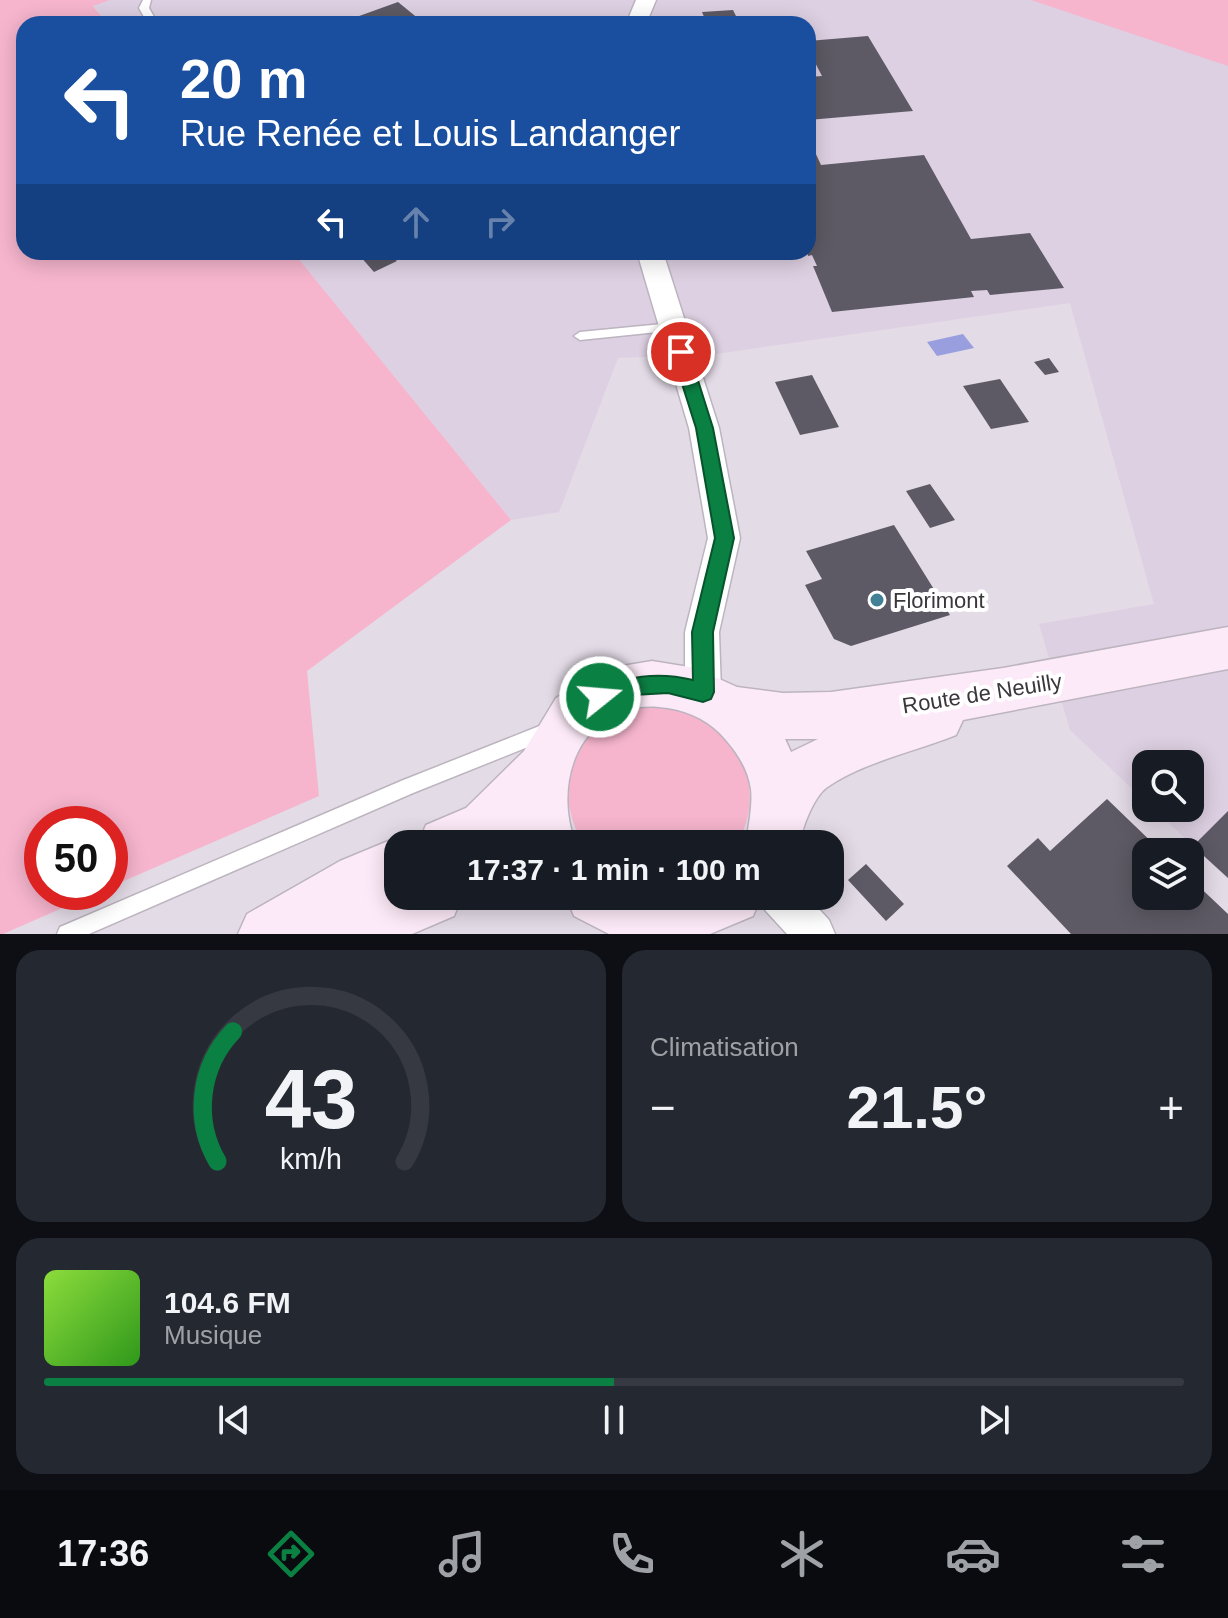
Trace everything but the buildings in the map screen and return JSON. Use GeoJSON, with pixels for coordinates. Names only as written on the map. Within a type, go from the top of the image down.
{"type":"FeatureCollection","features":[{"type":"Feature","properties":{"kind":"main road","name":"Route de Neuilly"},"geometry":{"type":"LineString","coordinates":[[566,723],[600,697],[633,685],[668,683],[769,718],[823,717],[1026,689],[1228,648]]}},
{"type":"Feature","properties":{"kind":"main road"},"geometry":{"type":"LineString","coordinates":[[776,830],[805,772],[838,755],[1026,689]]}},
{"type":"Feature","properties":{"kind":"main road"},"geometry":{"type":"LineString","coordinates":[[719,701],[761,740],[777,777],[776,830]]}},
{"type":"Feature","properties":{"kind":"main road"},"geometry":{"type":"LineString","coordinates":[[546,830],[540,805],[543,768],[552,745],[566,723]]}},
{"type":"Feature","properties":{"kind":"main road"},"geometry":{"type":"LineString","coordinates":[[478,830],[485,827],[543,768]]}},
{"type":"Feature","properties":{"kind":"main road"},"geometry":{"type":"LineString","coordinates":[[267,934],[384,870]]}},
{"type":"Feature","properties":{"kind":"main road"},"geometry":{"type":"LineString","coordinates":[[345,934],[401,910]]}},
{"type":"Feature","properties":{"kind":"main road"},"geometry":{"type":"LineString","coordinates":[[622,910],[667,918],[705,910]]}},
{"type":"Feature","properties":{"kind":"street"},"geometry":{"type":"LineString","coordinates":[[652,260],[704,428],[724,538],[702,632],[719,701]]}},
{"type":"Feature","properties":{"kind":"street"},"geometry":{"type":"LineString","coordinates":[[792,910],[815,934]]}},
{"type":"Feature","properties":{"kind":"lane"},"geometry":{"type":"LineString","coordinates":[[580,336],[673,327]]}},
{"type":"Feature","properties":{"kind":"lane"},"geometry":{"type":"LineString","coordinates":[[67,934],[407,787],[566,723]]}},
{"type":"Feature","properties":{"kind":"shaded area"},"geometry":{"type":"Polygon","coordinates":[[[0,0],[110,0],[93,6],[101,16],[16,16],[16,260],[300,260],[511,520],[307,671],[319,796],[128,879],[128,806],[24,806],[24,910],[58,910],[0,934],[0,0]]]}},
{"type":"Feature","properties":{"kind":"shaded area"},"geometry":{"type":"Polygon","coordinates":[[[110,0],[1228,0],[1228,879],[1204,856],[1204,838],[1185,838],[1168,822],[1204,822],[1204,750],[1132,750],[1132,789],[1070,730],[1039,624],[1154,604],[1070,303],[716,354],[618,358],[559,512],[511,520],[300,260],[816,260],[816,16],[102,16],[93,5],[110,0]]]}},
{"type":"Feature","properties":{"kind":"shaded area"},"geometry":{"type":"Polygon","coordinates":[[[1031,0],[1228,0],[1228,66],[1031,0]]]}},
{"type":"Feature","properties":{"kind":"shaded area"},"geometry":{"type":"Polygon","coordinates":[[[642,704],[669,704],[696,712],[715,724],[741,758],[748,779],[750,800],[743,830],[576,830],[568,796],[568,775],[573,757],[582,740],[617,714],[642,704]]]}},
{"type":"Feature","properties":{"kind":"water"},"geometry":{"type":"Polygon","coordinates":[[[963,334],[974,348],[937,356],[927,342],[963,334]]]}},
{"type":"Feature","properties":{"kind":"place","name":"Florimont"},"geometry":{"type":"Point","coordinates":[877,600]}},
{"type":"Feature","properties":{"kind":"route"},"geometry":{"type":"LineString","coordinates":[[600,697],[633,685],[668,683],[703,692],[702,632],[724,538],[704,428],[681,352]]}}]}
